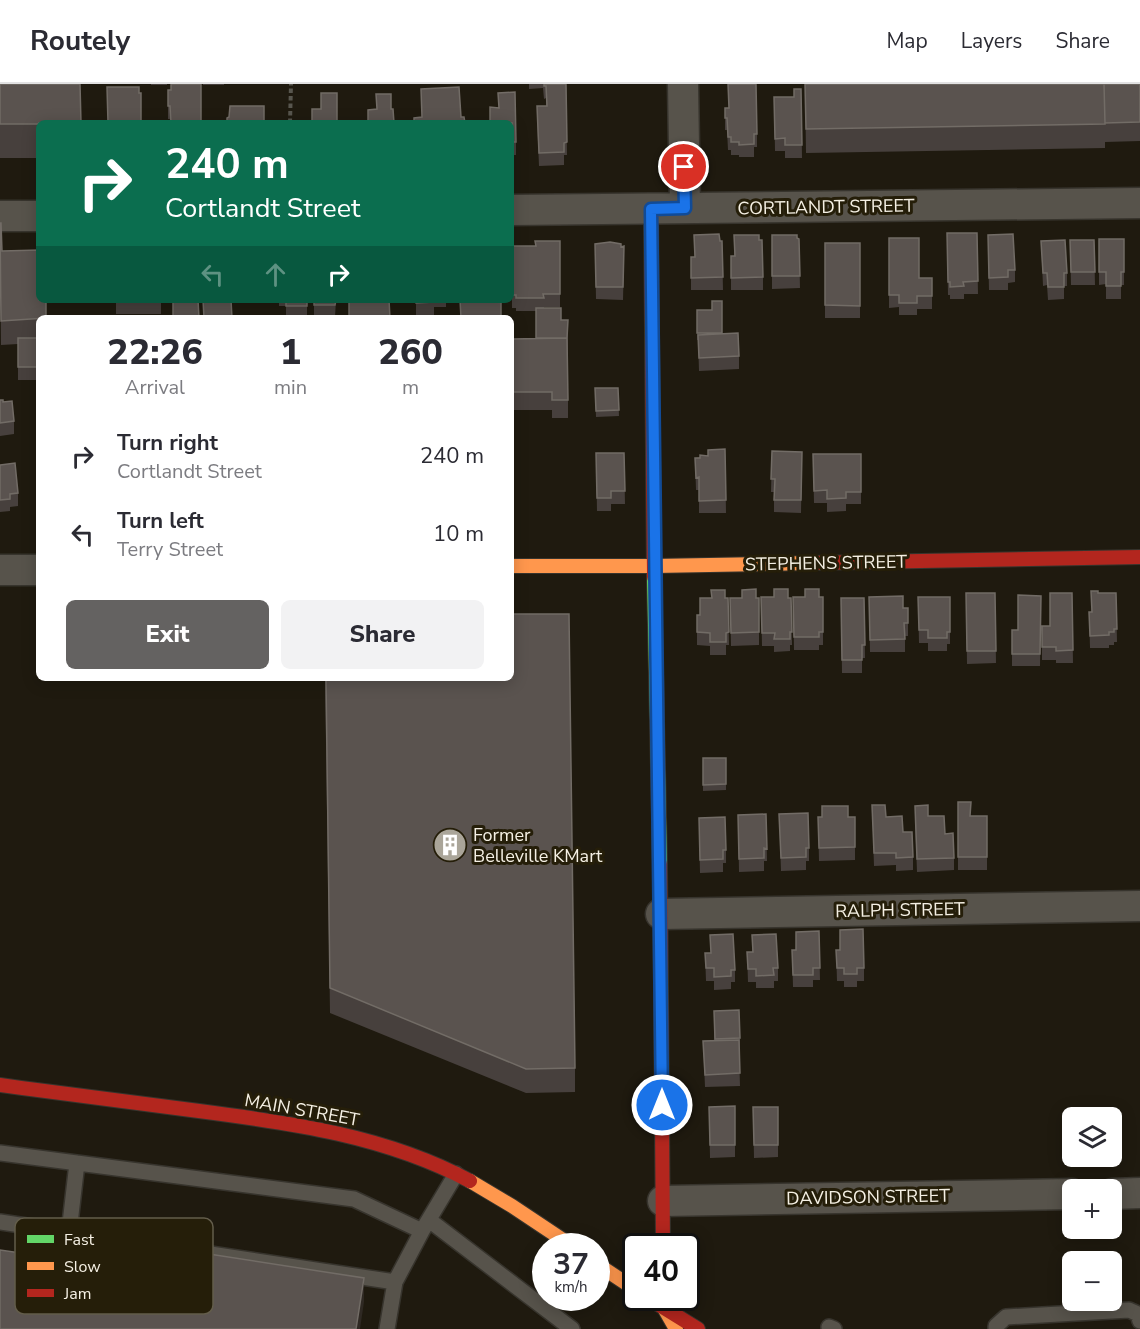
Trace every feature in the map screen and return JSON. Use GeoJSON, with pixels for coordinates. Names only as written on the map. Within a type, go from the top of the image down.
{"type":"FeatureCollection","features":[{"type":"Feature","properties":{"kind":"street"},"geometry":{"type":"LineString","coordinates":[[683,84],[685,208]]}},
{"type":"Feature","properties":{"kind":"street","name":"CORTLANDT STREET"},"geometry":{"type":"LineString","coordinates":[[514,210],[1140,203]]}},
{"type":"Feature","properties":{"kind":"street"},"geometry":{"type":"LineString","coordinates":[[651,209],[663,1233]]}},
{"type":"Feature","properties":{"kind":"street"},"geometry":{"type":"LineString","coordinates":[[0,216],[36,216]]}},
{"type":"Feature","properties":{"kind":"street","name":"STEPHENS STREET"},"geometry":{"type":"LineString","coordinates":[[514,566],[654,566],[1140,557]]}},
{"type":"Feature","properties":{"kind":"street"},"geometry":{"type":"LineString","coordinates":[[0,570],[36,570]]}},
{"type":"Feature","properties":{"kind":"street","name":"RALPH STREET"},"geometry":{"type":"LineString","coordinates":[[661,914],[1140,906]]}},
{"type":"Feature","properties":{"kind":"street","name":"MAIN STREET"},"geometry":{"type":"LineString","coordinates":[[0,1085],[284,1122],[350,1135],[396,1149],[456,1174],[497,1197],[552,1233]]}},
{"type":"Feature","properties":{"kind":"street"},"geometry":{"type":"LineString","coordinates":[[1122,1194],[1140,1193]]}},
{"type":"Feature","properties":{"kind":"street","name":"DAVIDSON STREET"},"geometry":{"type":"LineString","coordinates":[[663,1201],[1062,1194]]}},
{"type":"Feature","properties":{"kind":"street"},"geometry":{"type":"LineString","coordinates":[[662,1312],[698,1329]]}},
{"type":"Feature","properties":{"kind":"lane"},"geometry":{"type":"LineString","coordinates":[[0,1153],[354,1199],[425,1226],[572,1329]]}},
{"type":"Feature","properties":{"kind":"lane"},"geometry":{"type":"LineString","coordinates":[[71,1218],[77,1163]]}},
{"type":"Feature","properties":{"kind":"lane"},"geometry":{"type":"LineString","coordinates":[[387,1329],[395,1282],[456,1174]]}},
{"type":"Feature","properties":{"kind":"lane"},"geometry":{"type":"LineString","coordinates":[[0,1222],[15,1224]]}},
{"type":"Feature","properties":{"kind":"lane"},"geometry":{"type":"LineString","coordinates":[[213,1254],[395,1282]]}},
{"type":"Feature","properties":{"kind":"lane"},"geometry":{"type":"LineString","coordinates":[[996,1329],[996,1326],[1006,1317],[1017,1316],[1129,1310],[1138,1314],[1140,1321]]}},
{"type":"Feature","properties":{"kind":"path"},"geometry":{"type":"LineString","coordinates":[[290,120],[291,84]]}},
{"type":"Feature","properties":{"kind":"building"},"geometry":{"type":"Polygon","coordinates":[[[0,84],[80,84],[81,120],[36,120],[36,124],[0,124],[0,84]]]}},
{"type":"Feature","properties":{"kind":"building"},"geometry":{"type":"Polygon","coordinates":[[[171,84],[201,84],[201,120],[171,120],[168,90],[171,90],[171,84]]]}},
{"type":"Feature","properties":{"kind":"building"},"geometry":{"type":"Polygon","coordinates":[[[544,84],[566,84],[567,142],[564,143],[564,152],[539,153],[537,106],[547,106],[544,84]]]}},
{"type":"Feature","properties":{"kind":"building"},"geometry":{"type":"Polygon","coordinates":[[[728,84],[756,84],[757,134],[754,134],[754,144],[739,145],[739,142],[731,142],[731,137],[728,137],[725,108],[729,108],[728,84]]]}},
{"type":"Feature","properties":{"kind":"building"},"geometry":{"type":"Polygon","coordinates":[[[805,84],[1104,84],[1105,124],[806,129],[805,84]]]}},
{"type":"Feature","properties":{"kind":"building"},"geometry":{"type":"Polygon","coordinates":[[[1104,84],[1140,84],[1140,122],[1105,123],[1104,84]]]}},
{"type":"Feature","properties":{"kind":"building"},"geometry":{"type":"Polygon","coordinates":[[[107,87],[139,87],[141,120],[108,120],[107,87]]]}},
{"type":"Feature","properties":{"kind":"building"},"geometry":{"type":"Polygon","coordinates":[[[459,87],[461,117],[464,117],[464,120],[414,120],[414,118],[422,117],[421,89],[459,87]]]}},
{"type":"Feature","properties":{"kind":"building"},"geometry":{"type":"Polygon","coordinates":[[[794,89],[801,89],[802,145],[785,145],[785,138],[775,139],[774,97],[794,97],[794,89]]]}},
{"type":"Feature","properties":{"kind":"building"},"geometry":{"type":"Polygon","coordinates":[[[515,92],[516,142],[514,142],[514,120],[490,120],[490,107],[499,108],[498,93],[515,92]]]}},
{"type":"Feature","properties":{"kind":"building"},"geometry":{"type":"Polygon","coordinates":[[[321,93],[337,93],[337,120],[312,120],[312,109],[321,109],[321,93]]]}},
{"type":"Feature","properties":{"kind":"building"},"geometry":{"type":"Polygon","coordinates":[[[376,94],[391,94],[394,120],[368,120],[368,110],[377,109],[376,94]]]}},
{"type":"Feature","properties":{"kind":"building"},"geometry":{"type":"Polygon","coordinates":[[[230,106],[264,106],[264,120],[227,120],[230,106]]]}},
{"type":"Feature","properties":{"kind":"building"},"geometry":{"type":"Polygon","coordinates":[[[0,223],[2,251],[36,250],[36,303],[46,303],[46,315],[36,315],[36,319],[1,321],[0,223]]]}},
{"type":"Feature","properties":{"kind":"building"},"geometry":{"type":"Polygon","coordinates":[[[947,233],[977,233],[978,281],[963,282],[964,286],[950,287],[947,233]]]}},
{"type":"Feature","properties":{"kind":"building"},"geometry":{"type":"Polygon","coordinates":[[[719,234],[720,241],[722,241],[723,277],[691,278],[691,257],[695,257],[694,235],[719,234]]]}},
{"type":"Feature","properties":{"kind":"building"},"geometry":{"type":"Polygon","coordinates":[[[1013,234],[1015,270],[1008,270],[1008,277],[989,278],[988,235],[1013,234]]]}},
{"type":"Feature","properties":{"kind":"building"},"geometry":{"type":"Polygon","coordinates":[[[734,235],[759,235],[759,240],[762,240],[763,277],[731,278],[731,256],[735,256],[734,235]]]}},
{"type":"Feature","properties":{"kind":"building"},"geometry":{"type":"Polygon","coordinates":[[[772,235],[797,235],[800,276],[772,276],[772,235]]]}},
{"type":"Feature","properties":{"kind":"building"},"geometry":{"type":"Polygon","coordinates":[[[889,238],[919,238],[919,278],[932,278],[932,296],[917,296],[917,303],[899,303],[899,295],[889,295],[889,238]]]}},
{"type":"Feature","properties":{"kind":"building"},"geometry":{"type":"Polygon","coordinates":[[[1099,239],[1124,239],[1124,272],[1121,272],[1121,286],[1106,286],[1106,272],[1099,272],[1099,239]]]}},
{"type":"Feature","properties":{"kind":"building"},"geometry":{"type":"Polygon","coordinates":[[[1065,240],[1067,273],[1064,273],[1064,287],[1048,287],[1047,273],[1043,273],[1041,241],[1065,240]]]}},
{"type":"Feature","properties":{"kind":"building"},"geometry":{"type":"Polygon","coordinates":[[[1070,240],[1094,240],[1095,272],[1071,272],[1070,240]]]}},
{"type":"Feature","properties":{"kind":"building"},"geometry":{"type":"Polygon","coordinates":[[[535,241],[560,241],[560,294],[543,294],[544,298],[516,298],[514,295],[514,246],[536,246],[535,241]]]}},
{"type":"Feature","properties":{"kind":"building"},"geometry":{"type":"Polygon","coordinates":[[[610,242],[624,246],[623,287],[596,287],[595,244],[610,242]]]}},
{"type":"Feature","properties":{"kind":"building"},"geometry":{"type":"Polygon","coordinates":[[[825,243],[860,243],[860,306],[825,305],[825,243]]]}},
{"type":"Feature","properties":{"kind":"building"},"geometry":{"type":"Polygon","coordinates":[[[712,301],[722,301],[722,333],[697,333],[697,310],[712,310],[712,301]]]}},
{"type":"Feature","properties":{"kind":"building"},"geometry":{"type":"Polygon","coordinates":[[[173,303],[198,303],[199,315],[173,315],[173,303]]]}},
{"type":"Feature","properties":{"kind":"building"},"geometry":{"type":"Polygon","coordinates":[[[203,303],[231,303],[232,315],[204,315],[203,303]]]}},
{"type":"Feature","properties":{"kind":"building"},"geometry":{"type":"Polygon","coordinates":[[[286,303],[307,303],[307,306],[286,306],[286,303]]]}},
{"type":"Feature","properties":{"kind":"building"},"geometry":{"type":"Polygon","coordinates":[[[314,303],[335,303],[335,305],[314,305],[314,303]]]}},
{"type":"Feature","properties":{"kind":"building"},"geometry":{"type":"Polygon","coordinates":[[[349,303],[389,303],[390,315],[349,315],[349,303]]]}},
{"type":"Feature","properties":{"kind":"building"},"geometry":{"type":"Polygon","coordinates":[[[460,303],[501,303],[501,315],[461,315],[460,303]]]}},
{"type":"Feature","properties":{"kind":"building"},"geometry":{"type":"Polygon","coordinates":[[[536,308],[561,308],[561,320],[568,320],[567,338],[536,338],[536,308]]]}},
{"type":"Feature","properties":{"kind":"building"},"geometry":{"type":"Polygon","coordinates":[[[738,333],[739,356],[699,358],[698,335],[738,333]]]}},
{"type":"Feature","properties":{"kind":"building"},"geometry":{"type":"Polygon","coordinates":[[[18,338],[36,338],[36,367],[18,367],[18,338]]]}},
{"type":"Feature","properties":{"kind":"building"},"geometry":{"type":"Polygon","coordinates":[[[567,338],[568,400],[552,400],[552,392],[514,392],[514,339],[567,338]]]}},
{"type":"Feature","properties":{"kind":"building"},"geometry":{"type":"Polygon","coordinates":[[[595,388],[618,388],[619,410],[596,411],[595,388]]]}},
{"type":"Feature","properties":{"kind":"building"},"geometry":{"type":"Polygon","coordinates":[[[0,400],[12,401],[14,421],[0,423],[0,400]]]}},
{"type":"Feature","properties":{"kind":"building"},"geometry":{"type":"Polygon","coordinates":[[[725,449],[726,500],[699,501],[699,477],[696,478],[695,458],[700,458],[700,455],[708,456],[708,450],[725,449]]]}},
{"type":"Feature","properties":{"kind":"building"},"geometry":{"type":"Polygon","coordinates":[[[772,451],[802,452],[801,500],[774,500],[775,479],[771,479],[772,451]]]}},
{"type":"Feature","properties":{"kind":"building"},"geometry":{"type":"Polygon","coordinates":[[[596,453],[624,453],[625,491],[611,491],[611,498],[597,498],[596,453]]]}},
{"type":"Feature","properties":{"kind":"building"},"geometry":{"type":"Polygon","coordinates":[[[813,454],[861,454],[861,492],[846,492],[846,498],[827,499],[827,490],[814,491],[813,454]]]}},
{"type":"Feature","properties":{"kind":"building"},"geometry":{"type":"Polygon","coordinates":[[[15,463],[18,493],[10,494],[10,499],[0,500],[0,465],[15,463]]]}},
{"type":"Feature","properties":{"kind":"building"},"geometry":{"type":"Polygon","coordinates":[[[756,589],[756,598],[759,598],[759,632],[731,633],[730,598],[742,598],[742,590],[756,589]]]}},
{"type":"Feature","properties":{"kind":"building"},"geometry":{"type":"Polygon","coordinates":[[[774,589],[788,589],[788,598],[791,598],[792,632],[790,632],[790,639],[774,639],[775,633],[762,633],[761,597],[774,597],[774,589]]]}},
{"type":"Feature","properties":{"kind":"building"},"geometry":{"type":"Polygon","coordinates":[[[805,589],[819,589],[819,597],[823,597],[823,632],[819,632],[819,637],[794,637],[793,597],[805,597],[805,589]]]}},
{"type":"Feature","properties":{"kind":"building"},"geometry":{"type":"Polygon","coordinates":[[[711,590],[725,590],[725,598],[728,598],[729,632],[726,633],[726,642],[710,642],[710,633],[697,632],[700,598],[712,598],[711,590]]]}},
{"type":"Feature","properties":{"kind":"building"},"geometry":{"type":"Polygon","coordinates":[[[1091,591],[1116,593],[1117,629],[1109,632],[1109,635],[1090,636],[1091,591]]]}},
{"type":"Feature","properties":{"kind":"building"},"geometry":{"type":"Polygon","coordinates":[[[966,593],[995,593],[996,651],[967,651],[966,593]]]}},
{"type":"Feature","properties":{"kind":"building"},"geometry":{"type":"Polygon","coordinates":[[[1050,593],[1072,593],[1073,650],[1056,651],[1056,647],[1042,647],[1042,626],[1050,626],[1050,593]]]}},
{"type":"Feature","properties":{"kind":"building"},"geometry":{"type":"Polygon","coordinates":[[[1018,595],[1041,596],[1040,654],[1012,654],[1012,630],[1018,630],[1018,595]]]}},
{"type":"Feature","properties":{"kind":"building"},"geometry":{"type":"Polygon","coordinates":[[[903,596],[903,608],[908,608],[908,623],[904,623],[905,639],[870,640],[869,597],[903,596]]]}},
{"type":"Feature","properties":{"kind":"building"},"geometry":{"type":"Polygon","coordinates":[[[918,597],[950,597],[950,632],[947,632],[947,638],[928,638],[928,630],[919,630],[918,597]]]}},
{"type":"Feature","properties":{"kind":"building"},"geometry":{"type":"Polygon","coordinates":[[[841,598],[864,598],[865,645],[862,645],[862,660],[842,660],[841,598]]]}},
{"type":"Feature","properties":{"kind":"building","name":"Former Belleville KMart"},"geometry":{"type":"Polygon","coordinates":[[[514,614],[569,614],[575,1068],[526,1069],[330,988],[326,681],[514,681],[514,614]]]}},
{"type":"Feature","properties":{"kind":"building"},"geometry":{"type":"Polygon","coordinates":[[[703,758],[726,758],[726,784],[703,785],[703,758]]]}},
{"type":"Feature","properties":{"kind":"building"},"geometry":{"type":"Polygon","coordinates":[[[958,802],[971,802],[970,816],[987,816],[987,857],[958,857],[958,802]]]}},
{"type":"Feature","properties":{"kind":"building"},"geometry":{"type":"Polygon","coordinates":[[[872,805],[885,805],[886,817],[902,816],[903,832],[912,832],[913,857],[896,858],[896,853],[874,853],[872,805]]]}},
{"type":"Feature","properties":{"kind":"building"},"geometry":{"type":"Polygon","coordinates":[[[928,805],[928,816],[944,816],[945,834],[953,833],[954,858],[917,859],[915,806],[928,805]]]}},
{"type":"Feature","properties":{"kind":"building"},"geometry":{"type":"Polygon","coordinates":[[[822,806],[848,806],[848,817],[855,817],[855,847],[819,848],[818,817],[822,817],[822,806]]]}},
{"type":"Feature","properties":{"kind":"building"},"geometry":{"type":"Polygon","coordinates":[[[808,813],[809,848],[806,848],[806,857],[781,858],[779,814],[808,813]]]}},
{"type":"Feature","properties":{"kind":"building"},"geometry":{"type":"Polygon","coordinates":[[[766,814],[767,849],[764,848],[764,858],[739,859],[738,815],[766,814]]]}},
{"type":"Feature","properties":{"kind":"building"},"geometry":{"type":"Polygon","coordinates":[[[725,817],[726,850],[723,850],[723,859],[700,860],[699,818],[725,817]]]}},
{"type":"Feature","properties":{"kind":"building"},"geometry":{"type":"Polygon","coordinates":[[[863,929],[864,968],[857,968],[857,974],[844,974],[844,968],[837,968],[836,950],[840,950],[840,930],[863,929]]]}},
{"type":"Feature","properties":{"kind":"building"},"geometry":{"type":"Polygon","coordinates":[[[819,931],[820,968],[813,968],[813,975],[793,975],[792,950],[796,950],[796,932],[819,931]]]}},
{"type":"Feature","properties":{"kind":"building"},"geometry":{"type":"Polygon","coordinates":[[[733,934],[735,970],[731,970],[731,976],[714,977],[714,968],[706,968],[705,953],[711,953],[710,935],[733,934]]]}},
{"type":"Feature","properties":{"kind":"building"},"geometry":{"type":"Polygon","coordinates":[[[776,934],[778,968],[773,968],[774,975],[756,976],[756,969],[748,969],[747,952],[753,952],[752,935],[776,934]]]}},
{"type":"Feature","properties":{"kind":"building"},"geometry":{"type":"Polygon","coordinates":[[[739,1010],[740,1038],[715,1039],[714,1011],[739,1010]]]}},
{"type":"Feature","properties":{"kind":"building"},"geometry":{"type":"Polygon","coordinates":[[[739,1040],[740,1073],[705,1075],[703,1041],[739,1040]]]}},
{"type":"Feature","properties":{"kind":"building"},"geometry":{"type":"Polygon","coordinates":[[[735,1106],[735,1145],[710,1145],[709,1107],[735,1106]]]}},
{"type":"Feature","properties":{"kind":"building"},"geometry":{"type":"Polygon","coordinates":[[[753,1107],[778,1107],[778,1145],[754,1145],[753,1107]]]}},
{"type":"Feature","properties":{"kind":"building"},"geometry":{"type":"Polygon","coordinates":[[[0,1250],[15,1252],[15,1314],[213,1314],[213,1255],[364,1278],[356,1329],[0,1329],[0,1250]]]}},
{"type":"Feature","properties":{"kind":"traffic: fast"},"geometry":{"type":"LineString","coordinates":[[654,577],[660,864]]}},
{"type":"Feature","properties":{"kind":"traffic: slow"},"geometry":{"type":"LineString","coordinates":[[514,566],[810,563]]}},
{"type":"Feature","properties":{"kind":"traffic: slow"},"geometry":{"type":"LineString","coordinates":[[470,1181],[552,1233]]}},
{"type":"Feature","properties":{"kind":"traffic: slow"},"geometry":{"type":"LineString","coordinates":[[610,1273],[622,1281]]}},
{"type":"Feature","properties":{"kind":"traffic: slow"},"geometry":{"type":"LineString","coordinates":[[666,1311],[676,1329]]}},
{"type":"Feature","properties":{"kind":"traffic: jam"},"geometry":{"type":"LineString","coordinates":[[651,209],[654,577]]}},
{"type":"Feature","properties":{"kind":"traffic: jam"},"geometry":{"type":"LineString","coordinates":[[810,563],[1140,557]]}},
{"type":"Feature","properties":{"kind":"traffic: jam"},"geometry":{"type":"LineString","coordinates":[[660,864],[663,1233]]}},
{"type":"Feature","properties":{"kind":"traffic: jam"},"geometry":{"type":"LineString","coordinates":[[0,1085],[234,1116],[338,1134],[405,1153],[470,1181]]}},
{"type":"Feature","properties":{"kind":"traffic: jam"},"geometry":{"type":"LineString","coordinates":[[669,1311],[698,1329]]}},
{"type":"Feature","properties":{"kind":"place","name":"Former Belleville KMart"},"geometry":{"type":"Point","coordinates":[450,845]}},
{"type":"Feature","properties":{"kind":"route"},"geometry":{"type":"LineString","coordinates":[[662,1105],[651,209],[685,208],[684,167]]}}]}
